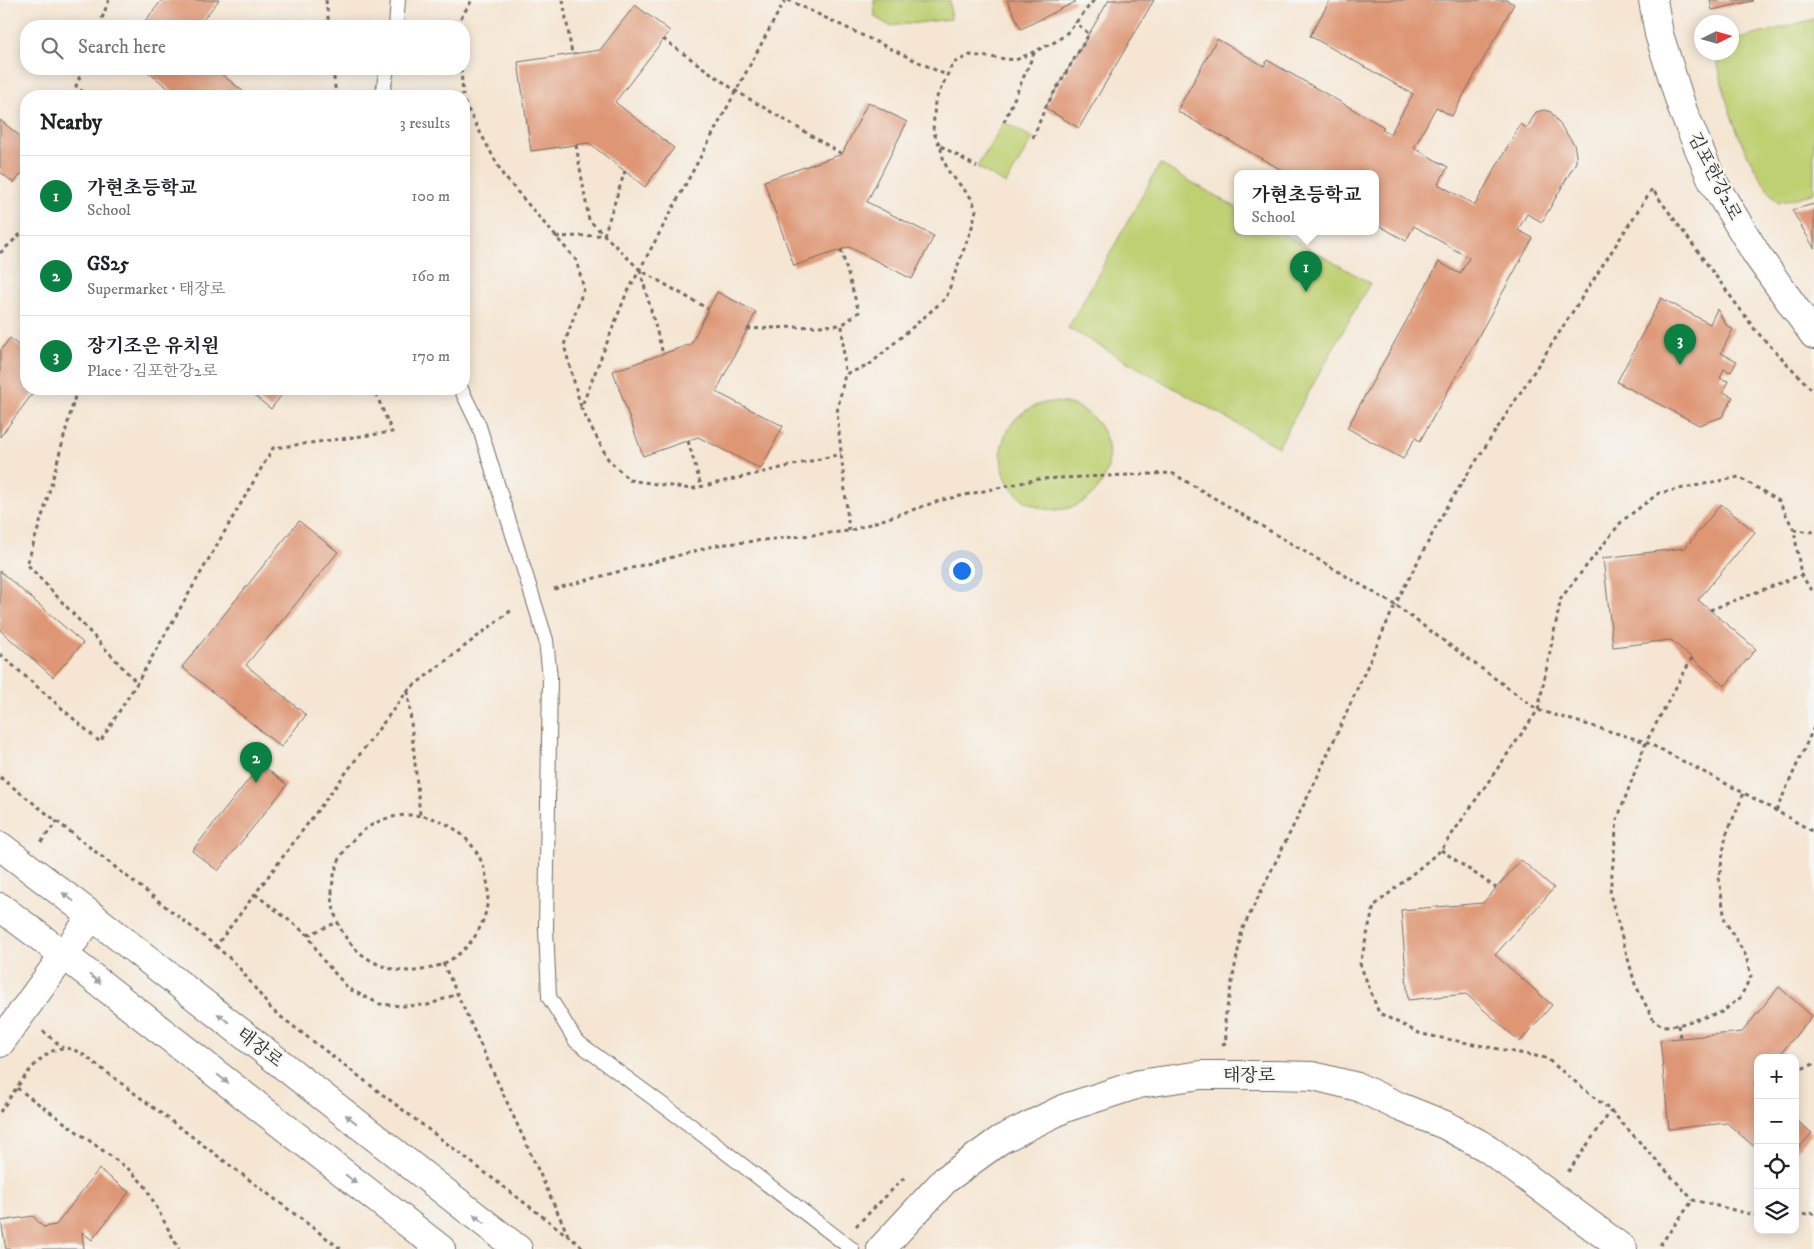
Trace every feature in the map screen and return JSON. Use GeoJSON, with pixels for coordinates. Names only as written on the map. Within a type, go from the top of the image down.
{"type":"FeatureCollection","features":[{"type":"Feature","properties":{"kind":"street","name":"김포한강2로"},"geometry":{"type":"LineString","coordinates":[[1654,0],[1659,34],[1683,111],[1713,182],[1757,255],[1814,335]]}},
{"type":"Feature","properties":{"kind":"street","name":"태장로"},"geometry":{"type":"LineString","coordinates":[[0,846],[518,1249]]}},
{"type":"Feature","properties":{"kind":"street"},"geometry":{"type":"LineString","coordinates":[[0,907],[441,1249]]}},
{"type":"Feature","properties":{"kind":"street"},"geometry":{"type":"LineString","coordinates":[[0,1043],[92,916]]}},
{"type":"Feature","properties":{"kind":"street","name":"태장로"},"geometry":{"type":"LineString","coordinates":[[881,1249],[945,1180],[1000,1140],[1065,1108],[1139,1084],[1201,1076],[1273,1075],[1313,1076],[1358,1087],[1400,1107],[1445,1125],[1487,1148],[1623,1249]]}},
{"type":"Feature","properties":{"kind":"lane"},"geometry":{"type":"LineString","coordinates":[[396,20],[398,0]]}},
{"type":"Feature","properties":{"kind":"lane"},"geometry":{"type":"LineString","coordinates":[[383,90],[386,75]]}},
{"type":"Feature","properties":{"kind":"lane"},"geometry":{"type":"LineString","coordinates":[[464,395],[479,426],[546,640],[550,678],[546,928],[549,997],[576,1041],[847,1245]]}},
{"type":"Feature","properties":{"kind":"path"},"geometry":{"type":"LineString","coordinates":[[101,20],[109,0]]}},
{"type":"Feature","properties":{"kind":"path"},"geometry":{"type":"LineString","coordinates":[[326,0],[328,20]]}},
{"type":"Feature","properties":{"kind":"path"},"geometry":{"type":"LineString","coordinates":[[460,20],[472,0]]}},
{"type":"Feature","properties":{"kind":"path"},"geometry":{"type":"LineString","coordinates":[[563,0],[572,54]]}},
{"type":"Feature","properties":{"kind":"path"},"geometry":{"type":"LineString","coordinates":[[581,408],[625,297],[787,0],[946,76]]}},
{"type":"Feature","properties":{"kind":"path"},"geometry":{"type":"LineString","coordinates":[[845,374],[868,366],[946,298],[972,227],[976,210],[972,200],[949,172],[933,131],[935,101],[953,63],[970,55],[1016,60],[1057,41],[1069,31],[1094,0]]}},
{"type":"Feature","properties":{"kind":"path"},"geometry":{"type":"LineString","coordinates":[[1032,138],[1045,108],[1089,34],[1075,22]]}},
{"type":"Feature","properties":{"kind":"path"},"geometry":{"type":"LineString","coordinates":[[663,39],[736,91],[842,154]]}},
{"type":"Feature","properties":{"kind":"path"},"geometry":{"type":"LineString","coordinates":[[1004,122],[1035,51]]}},
{"type":"Feature","properties":{"kind":"path"},"geometry":{"type":"LineString","coordinates":[[81,75],[76,86],[81,90]]}},
{"type":"Feature","properties":{"kind":"path"},"geometry":{"type":"LineString","coordinates":[[334,75],[335,90]]}},
{"type":"Feature","properties":{"kind":"path"},"geometry":{"type":"LineString","coordinates":[[461,75],[463,90]]}},
{"type":"Feature","properties":{"kind":"path"},"geometry":{"type":"LineString","coordinates":[[470,113],[503,175],[576,260],[584,288],[564,345],[581,408],[608,459],[629,480],[690,488],[841,454]]}},
{"type":"Feature","properties":{"kind":"path"},"geometry":{"type":"LineString","coordinates":[[576,145],[590,220],[640,270],[708,309]]}},
{"type":"Feature","properties":{"kind":"path"},"geometry":{"type":"LineString","coordinates":[[940,146],[977,167]]}},
{"type":"Feature","properties":{"kind":"path"},"geometry":{"type":"LineString","coordinates":[[604,235],[625,171]]}},
{"type":"Feature","properties":{"kind":"path"},"geometry":{"type":"LineString","coordinates":[[1216,1044],[1226,1043],[1225,1018],[1242,930],[1316,780],[1395,604],[1447,506],[1652,189],[1756,331],[1814,392]]}},
{"type":"Feature","properties":{"kind":"path"},"geometry":{"type":"LineString","coordinates":[[0,254],[20,235]]}},
{"type":"Feature","properties":{"kind":"path"},"geometry":{"type":"LineString","coordinates":[[556,237],[604,235]]}},
{"type":"Feature","properties":{"kind":"path"},"geometry":{"type":"LineString","coordinates":[[747,330],[842,325],[859,312],[841,250]]}},
{"type":"Feature","properties":{"kind":"path"},"geometry":{"type":"LineString","coordinates":[[640,270],[663,354]]}},
{"type":"Feature","properties":{"kind":"path"},"geometry":{"type":"LineString","coordinates":[[842,325],[845,374],[837,412],[850,531]]}},
{"type":"Feature","properties":{"kind":"path"},"geometry":{"type":"LineString","coordinates":[[75,395],[45,507],[27,564],[137,683]]}},
{"type":"Feature","properties":{"kind":"path"},"geometry":{"type":"LineString","coordinates":[[0,654],[100,742],[137,683],[273,448],[392,432],[377,395]]}},
{"type":"Feature","properties":{"kind":"path"},"geometry":{"type":"LineString","coordinates":[[688,440],[701,486]]}},
{"type":"Feature","properties":{"kind":"path"},"geometry":{"type":"LineString","coordinates":[[216,946],[408,690],[532,595],[716,545],[850,531],[942,500],[1039,479],[1172,473],[1395,604],[1538,710],[1646,742],[1814,832]]}},
{"type":"Feature","properties":{"kind":"path"},"geometry":{"type":"LineString","coordinates":[[1754,1215],[1693,1200],[1611,1111],[1546,1058],[1421,1034],[1379,1013],[1360,964],[1374,906],[1441,850],[1538,710],[1562,598],[1622,521],[1660,493],[1739,477],[1779,501],[1794,530],[1801,575],[1814,593]]}},
{"type":"Feature","properties":{"kind":"path"},"geometry":{"type":"LineString","coordinates":[[1794,530],[1812,532],[1814,530]]}},
{"type":"Feature","properties":{"kind":"path"},"geometry":{"type":"LineString","coordinates":[[1710,610],[1801,575]]}},
{"type":"Feature","properties":{"kind":"path"},"geometry":{"type":"LineString","coordinates":[[1692,658],[1646,742],[1617,820],[1610,894],[1635,984],[1654,1022],[1662,1026],[1678,1025],[1722,1012],[1740,998],[1751,976],[1746,956],[1726,921],[1719,878],[1726,835],[1744,793]]}},
{"type":"Feature","properties":{"kind":"path"},"geometry":{"type":"LineString","coordinates":[[408,690],[420,815]]}},
{"type":"Feature","properties":{"kind":"path"},"geometry":{"type":"LineString","coordinates":[[1776,811],[1814,727]]}},
{"type":"Feature","properties":{"kind":"path"},"geometry":{"type":"LineString","coordinates":[[0,777],[216,946],[238,965],[272,1010],[585,1249]]}},
{"type":"Feature","properties":{"kind":"path"},"geometry":{"type":"LineString","coordinates":[[420,815],[443,822],[464,836],[479,857],[486,880],[487,905],[479,929],[464,949],[443,963],[418,971],[391,969],[366,958],[347,940],[338,922],[335,916],[332,889],[337,863],[352,841],[371,824],[395,816],[420,815]]}},
{"type":"Feature","properties":{"kind":"path"},"geometry":{"type":"LineString","coordinates":[[1441,850],[1496,888]]}},
{"type":"Feature","properties":{"kind":"path"},"geometry":{"type":"LineString","coordinates":[[255,894],[308,935],[322,959],[349,989],[380,1004],[401,1006],[428,1005],[457,994]]}},
{"type":"Feature","properties":{"kind":"path"},"geometry":{"type":"LineString","coordinates":[[308,935],[338,922]]}},
{"type":"Feature","properties":{"kind":"path"},"geometry":{"type":"LineString","coordinates":[[443,963],[569,1237]]}},
{"type":"Feature","properties":{"kind":"path"},"geometry":{"type":"LineString","coordinates":[[1678,1025],[1680,1037]]}},
{"type":"Feature","properties":{"kind":"path"},"geometry":{"type":"LineString","coordinates":[[0,1112],[28,1073],[44,1055],[64,1048],[77,1052],[341,1249]]}},
{"type":"Feature","properties":{"kind":"path"},"geometry":{"type":"LineString","coordinates":[[1799,1070],[1814,1064]]}},
{"type":"Feature","properties":{"kind":"path"},"geometry":{"type":"LineString","coordinates":[[17,1088],[131,1171],[145,1186],[179,1249]]}},
{"type":"Feature","properties":{"kind":"path"},"geometry":{"type":"LineString","coordinates":[[1566,1174],[1611,1111]]}},
{"type":"Feature","properties":{"kind":"path"},"geometry":{"type":"LineString","coordinates":[[847,1245],[910,1171]]}},
{"type":"Feature","properties":{"kind":"path"},"geometry":{"type":"LineString","coordinates":[[1660,1245],[1693,1200]]}},
{"type":"Feature","properties":{"kind":"path"},"geometry":{"type":"LineString","coordinates":[[1799,1215],[1814,1213]]}},
{"type":"Feature","properties":{"kind":"green space"},"geometry":{"type":"Polygon","coordinates":[[[874,0],[950,0],[951,19],[890,26],[875,17],[874,0]]]}},
{"type":"Feature","properties":{"kind":"green space"},"geometry":{"type":"Polygon","coordinates":[[[1814,19],[1814,193],[1778,203],[1755,169],[1745,150],[1730,113],[1717,60],[1739,60],[1739,39],[1814,19]]]}},
{"type":"Feature","properties":{"kind":"green space"},"geometry":{"type":"Polygon","coordinates":[[[1004,122],[1033,138],[1006,184],[977,167],[1004,122]]]}},
{"type":"Feature","properties":{"kind":"green space"},"geometry":{"type":"Polygon","coordinates":[[[1160,164],[1234,206],[1234,235],[1285,235],[1370,283],[1278,447],[1068,328],[1160,164]]]}},
{"type":"Feature","properties":{"kind":"green space"},"geometry":{"type":"Polygon","coordinates":[[[1055,402],[1076,406],[1093,418],[1105,435],[1109,456],[1105,477],[1093,494],[1076,506],[1055,510],[1034,506],[1017,494],[1005,477],[1001,456],[1005,435],[1017,418],[1034,406],[1055,402]]]}},
{"type":"Feature","properties":{"kind":"building"},"geometry":{"type":"Polygon","coordinates":[[[162,0],[219,0],[203,20],[146,20],[162,0]]]}},
{"type":"Feature","properties":{"kind":"building"},"geometry":{"type":"Polygon","coordinates":[[[1007,0],[1074,0],[1075,2],[1021,29],[1007,0]]]}},
{"type":"Feature","properties":{"kind":"building"},"geometry":{"type":"Polygon","coordinates":[[[1109,0],[1154,0],[1079,128],[1045,108],[1109,0]]]}},
{"type":"Feature","properties":{"kind":"building"},"geometry":{"type":"Polygon","coordinates":[[[1330,0],[1506,0],[1514,4],[1452,116],[1436,107],[1414,148],[1448,167],[1438,184],[1475,205],[1520,124],[1527,128],[1536,112],[1544,110],[1551,112],[1574,144],[1576,162],[1542,222],[1527,214],[1518,230],[1533,238],[1420,441],[1415,438],[1403,459],[1347,428],[1439,262],[1460,274],[1469,258],[1414,226],[1406,241],[1379,225],[1379,170],[1282,170],[1177,111],[1217,39],[1264,66],[1267,60],[1384,127],[1382,130],[1390,134],[1413,94],[1310,36],[1330,0]]]}},
{"type":"Feature","properties":{"kind":"building"},"geometry":{"type":"Polygon","coordinates":[[[1710,0],[1752,0],[1753,1],[1712,10],[1710,0]]]}},
{"type":"Feature","properties":{"kind":"building"},"geometry":{"type":"Polygon","coordinates":[[[635,5],[670,31],[615,102],[674,148],[645,187],[589,143],[531,151],[518,62],[600,50],[635,5]]]}},
{"type":"Feature","properties":{"kind":"building"},"geometry":{"type":"Polygon","coordinates":[[[152,75],[223,75],[241,90],[170,90],[152,75]]]}},
{"type":"Feature","properties":{"kind":"building"},"geometry":{"type":"Polygon","coordinates":[[[868,102],[907,122],[867,202],[934,236],[912,279],[849,247],[794,266],[764,181],[842,154],[868,102]]]}},
{"type":"Feature","properties":{"kind":"building"},"geometry":{"type":"Polygon","coordinates":[[[0,120],[20,136],[20,176],[14,183],[0,172],[0,120]]]}},
{"type":"Feature","properties":{"kind":"building"},"geometry":{"type":"Polygon","coordinates":[[[1814,204],[1814,248],[1792,210],[1814,204]]]}},
{"type":"Feature","properties":{"kind":"building"},"geometry":{"type":"Polygon","coordinates":[[[717,292],[756,312],[716,392],[783,426],[761,469],[698,437],[643,456],[613,371],[691,344],[717,292]]]}},
{"type":"Feature","properties":{"kind":"building"},"geometry":{"type":"Polygon","coordinates":[[[1661,298],[1710,324],[1717,309],[1726,325],[1733,329],[1721,353],[1737,361],[1731,372],[1724,369],[1720,378],[1728,381],[1723,392],[1733,397],[1722,417],[1699,425],[1617,382],[1661,298]]]}},
{"type":"Feature","properties":{"kind":"building"},"geometry":{"type":"Polygon","coordinates":[[[10,338],[20,347],[20,395],[32,395],[0,437],[0,351],[10,338]]]}},
{"type":"Feature","properties":{"kind":"building"},"geometry":{"type":"Polygon","coordinates":[[[254,395],[282,395],[271,409],[254,395]]]}},
{"type":"Feature","properties":{"kind":"building"},"geometry":{"type":"Polygon","coordinates":[[[1721,504],[1755,532],[1698,600],[1756,649],[1725,686],[1671,640],[1613,647],[1603,558],[1685,548],[1721,504]]]}},
{"type":"Feature","properties":{"kind":"building"},"geometry":{"type":"Polygon","coordinates":[[[299,521],[338,552],[246,665],[306,715],[281,747],[182,667],[299,521]]]}},
{"type":"Feature","properties":{"kind":"building"},"geometry":{"type":"Polygon","coordinates":[[[0,571],[83,643],[53,677],[0,630],[0,571]]]}},
{"type":"Feature","properties":{"kind":"building"},"geometry":{"type":"Polygon","coordinates":[[[261,764],[287,785],[218,871],[192,851],[261,764]]]}},
{"type":"Feature","properties":{"kind":"building"},"geometry":{"type":"Polygon","coordinates":[[[1521,860],[1554,888],[1495,955],[1552,1005],[1520,1042],[1466,994],[1408,1000],[1401,910],[1483,903],[1521,860]]]}},
{"type":"Feature","properties":{"kind":"building"},"geometry":{"type":"Polygon","coordinates":[[[1779,987],[1812,1016],[1780,1054],[1754,1054],[1754,1147],[1727,1123],[1669,1129],[1660,1040],[1742,1032],[1779,987]]]}},
{"type":"Feature","properties":{"kind":"building"},"geometry":{"type":"Polygon","coordinates":[[[1799,1122],[1812,1133],[1799,1148],[1799,1122]]]}},
{"type":"Feature","properties":{"kind":"building"},"geometry":{"type":"Polygon","coordinates":[[[99,1169],[129,1192],[92,1240],[82,1232],[84,1249],[6,1249],[1,1221],[33,1216],[43,1227],[56,1225],[99,1169]]]}},
{"type":"Feature","properties":{"kind":"place","name":"가현초등학교"},"geometry":{"type":"Point","coordinates":[1306,292]}},
{"type":"Feature","properties":{"kind":"place","name":"장기조은 유치원"},"geometry":{"type":"Point","coordinates":[1680,365]}},
{"type":"Feature","properties":{"kind":"place","name":"GS25"},"geometry":{"type":"Point","coordinates":[256,783]}}]}
